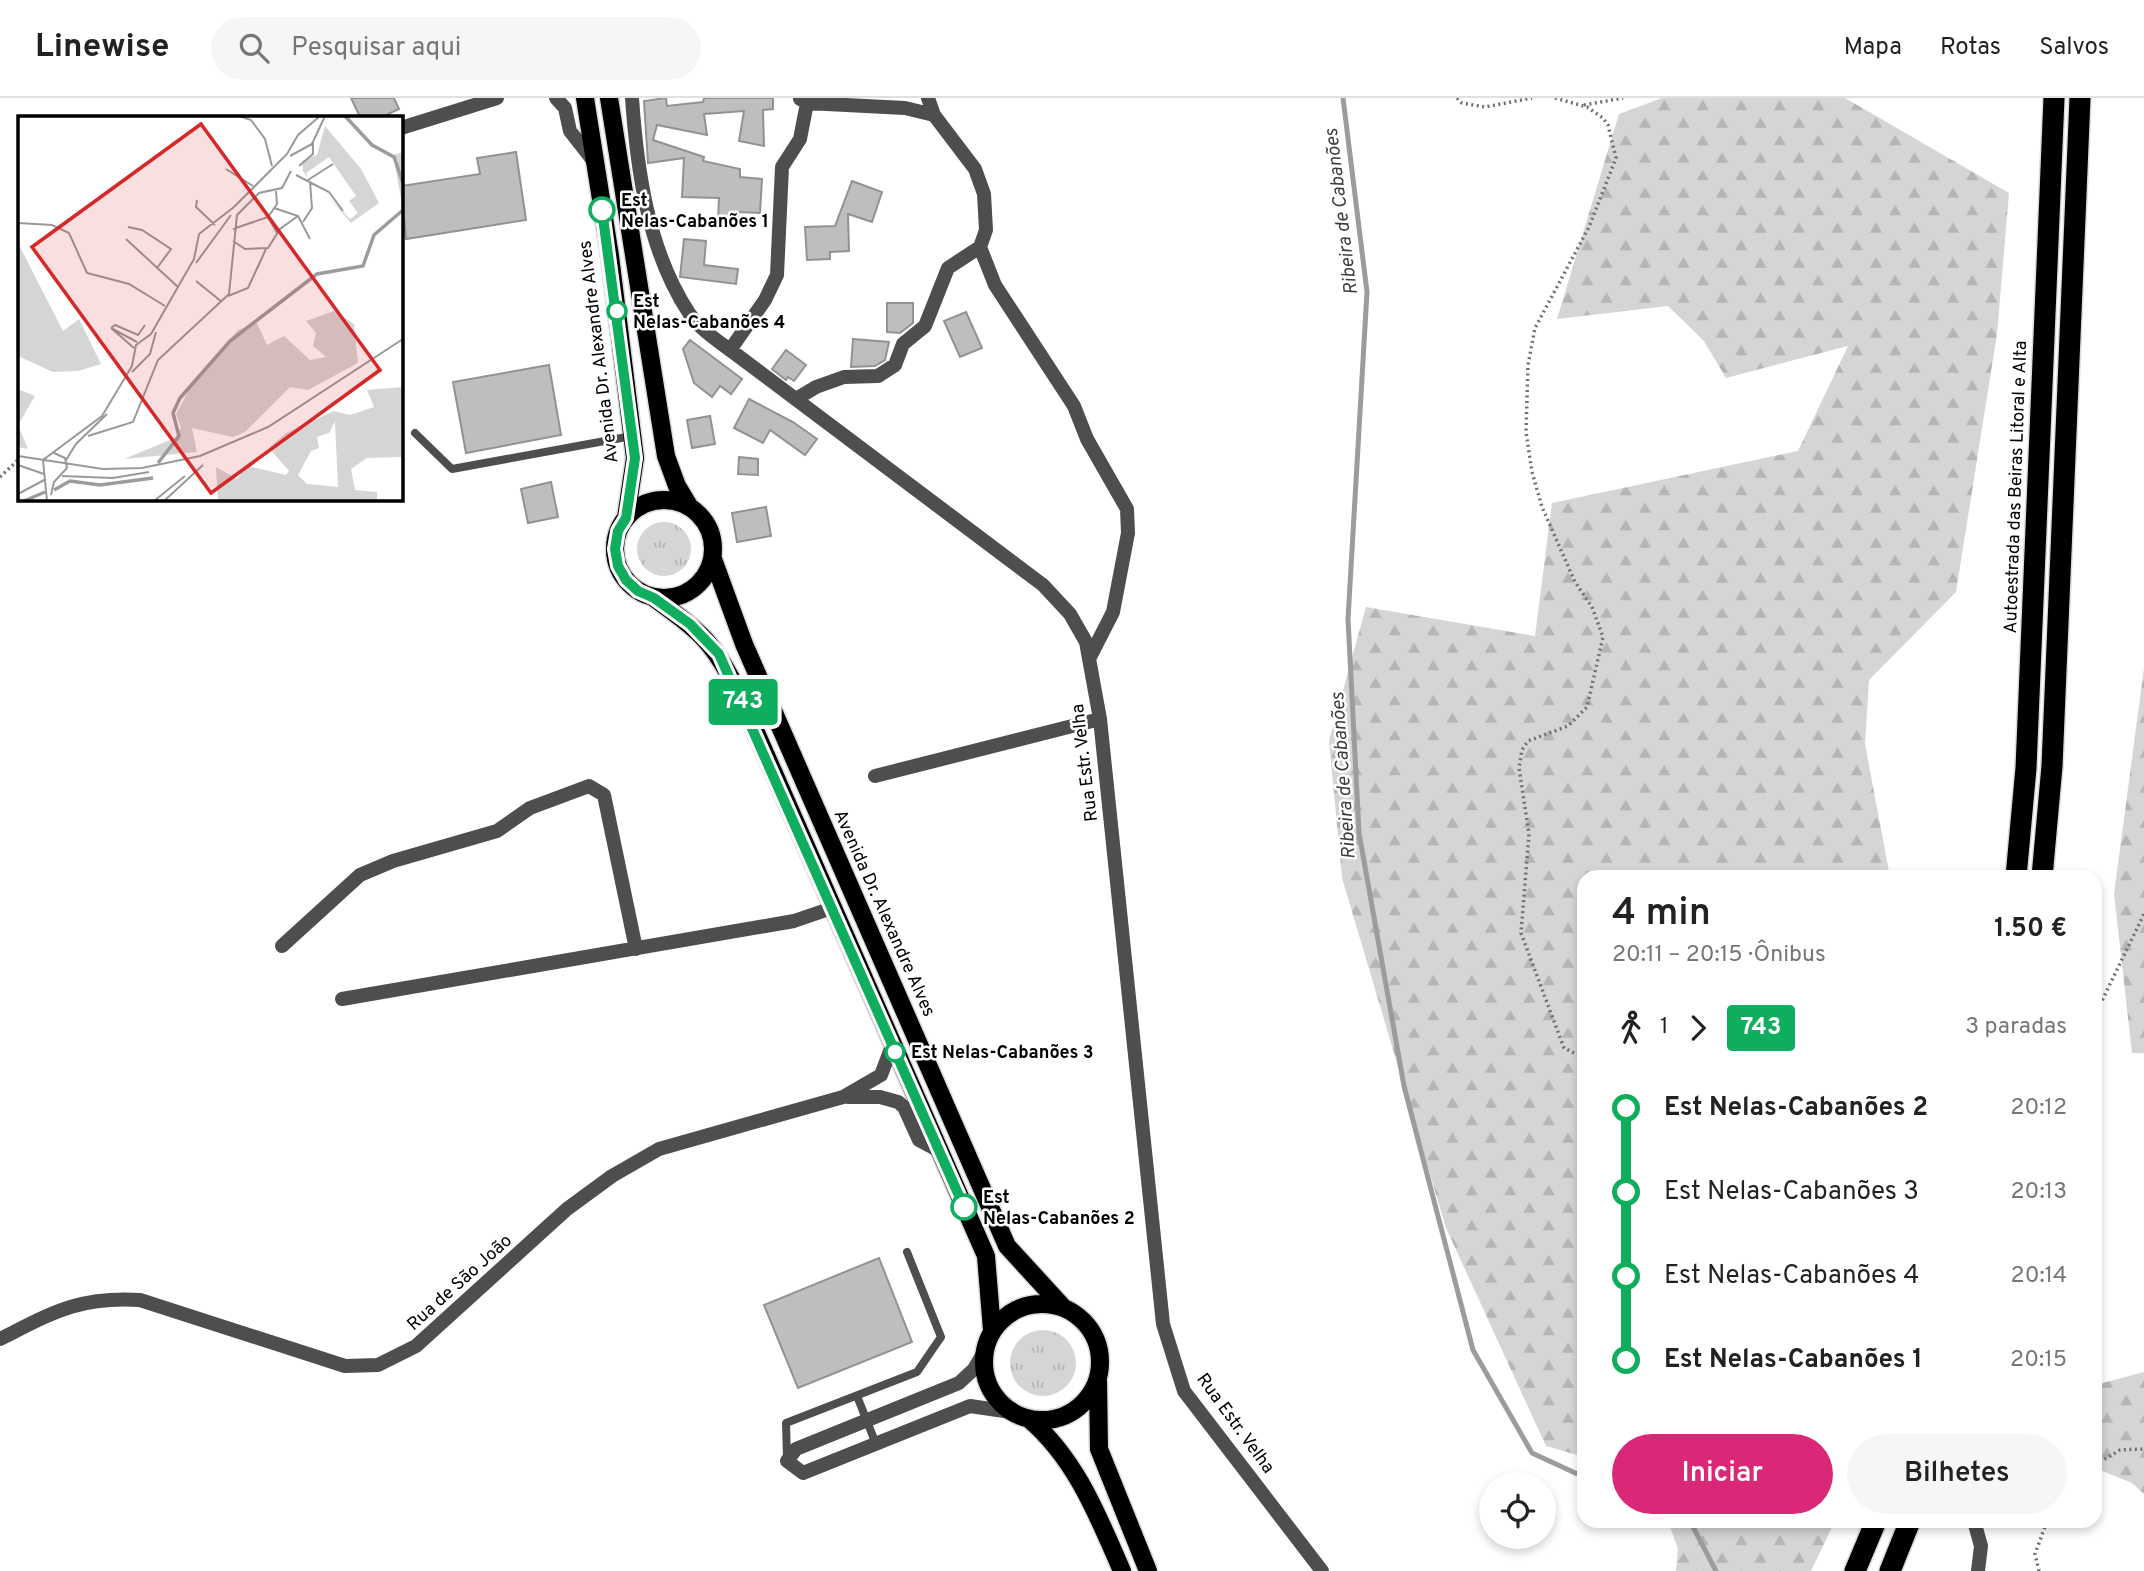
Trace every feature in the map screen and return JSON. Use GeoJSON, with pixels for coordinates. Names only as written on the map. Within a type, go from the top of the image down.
{"type":"FeatureCollection","features":[{"type":"Feature","properties":{"kind":"highway","name":"Autoestrada das Beiras Litoral e Alta"},"geometry":{"type":"LineString","coordinates":[[2017,870],[2026,768],[2053,98]]}},
{"type":"Feature","properties":{"kind":"highway"},"geometry":{"type":"LineString","coordinates":[[2043,870],[2053,752],[2080,98]]}},
{"type":"Feature","properties":{"kind":"highway"},"geometry":{"type":"LineString","coordinates":[[1855,1571],[1872,1528]]}},
{"type":"Feature","properties":{"kind":"highway"},"geometry":{"type":"LineString","coordinates":[[1890,1571],[1907,1528]]}},
{"type":"Feature","properties":{"kind":"main road","name":"Avenida Dr. Alexandre Alves"},"geometry":{"type":"LineString","coordinates":[[585,98],[635,458],[626,518]]}},
{"type":"Feature","properties":{"kind":"main road"},"geometry":{"type":"LineString","coordinates":[[609,98],[666,456],[677,486],[689,506],[701,516],[710,529],[713,559],[698,586],[669,599],[654,598]]}},
{"type":"Feature","properties":{"kind":"main road"},"geometry":{"type":"LineString","coordinates":[[689,506],[662,500],[649,502],[626,518],[618,531],[615,549],[618,566],[626,580],[638,591],[654,598],[690,624],[719,654],[986,1256],[992,1330]]}},
{"type":"Feature","properties":{"kind":"main road","name":"Avenida Dr. Alexandre Alves"},"geometry":{"type":"LineString","coordinates":[[713,559],[750,657],[1007,1245],[1062,1306]]}},
{"type":"Feature","properties":{"kind":"main road"},"geometry":{"type":"LineString","coordinates":[[1122,1571],[1090,1498],[1061,1453],[1028,1419],[1011,1412],[998,1401],[988,1386],[983,1369],[984,1352],[992,1330],[1005,1315],[1023,1306],[1042,1303],[1062,1306],[1077,1315],[1089,1327],[1098,1343],[1099,1449],[1148,1571]]}},
{"type":"Feature","properties":{"kind":"main road"},"geometry":{"type":"LineString","coordinates":[[1028,1419],[1063,1416],[1091,1394],[1098,1378]]}},
{"type":"Feature","properties":{"kind":"street"},"geometry":{"type":"LineString","coordinates":[[402,128],[497,98]]}},
{"type":"Feature","properties":{"kind":"street"},"geometry":{"type":"LineString","coordinates":[[556,98],[565,108],[570,131],[595,163]]}},
{"type":"Feature","properties":{"kind":"street","name":"Rua Estr. Velha"},"geometry":{"type":"LineString","coordinates":[[632,98],[636,156],[666,269],[690,315],[730,350],[1043,585],[1070,614],[1086,642],[1100,719],[1163,1324],[1184,1391],[1322,1571]]}},
{"type":"Feature","properties":{"kind":"street"},"geometry":{"type":"LineString","coordinates":[[796,400],[816,387],[844,377],[878,376],[895,365],[903,344],[926,326],[948,268],[980,247],[986,230],[984,194],[975,169],[934,115],[928,98]]}},
{"type":"Feature","properties":{"kind":"street"},"geometry":{"type":"LineString","coordinates":[[730,350],[765,300],[777,275],[782,167],[800,139],[803,101],[905,108],[934,115]]}},
{"type":"Feature","properties":{"kind":"street"},"geometry":{"type":"LineString","coordinates":[[980,247],[995,285],[1074,406],[1087,439],[1127,509],[1128,533],[1113,612],[1089,659]]}},
{"type":"Feature","properties":{"kind":"street"},"geometry":{"type":"LineString","coordinates":[[875,776],[1100,719]]}},
{"type":"Feature","properties":{"kind":"street"},"geometry":{"type":"LineString","coordinates":[[282,946],[360,875],[393,861],[497,831],[530,808],[589,786],[604,795],[636,949]]}},
{"type":"Feature","properties":{"kind":"street"},"geometry":{"type":"LineString","coordinates":[[342,999],[794,921],[832,908]]}},
{"type":"Feature","properties":{"kind":"street"},"geometry":{"type":"LineString","coordinates":[[843,1097],[881,1075],[892,1046]]}},
{"type":"Feature","properties":{"kind":"street"},"geometry":{"type":"LineString","coordinates":[[843,1097],[880,1097],[898,1102],[904,1107],[919,1140],[938,1150]]}},
{"type":"Feature","properties":{"kind":"street","name":"Rua de São João"},"geometry":{"type":"LineString","coordinates":[[0,1339],[70,1305],[117,1298],[140,1300],[345,1366],[377,1365],[416,1346],[567,1209],[612,1176],[659,1149],[843,1097]]}},
{"type":"Feature","properties":{"kind":"street"},"geometry":{"type":"LineString","coordinates":[[984,1352],[974,1369],[959,1383],[796,1449],[787,1461],[803,1473],[970,1406],[1011,1412]]}},
{"type":"Feature","properties":{"kind":"street"},"geometry":{"type":"LineString","coordinates":[[1976,1528],[1981,1546],[1978,1571]]}},
{"type":"Feature","properties":{"kind":"lane"},"geometry":{"type":"LineString","coordinates":[[415,433],[452,469],[632,436]]}},
{"type":"Feature","properties":{"kind":"lane"},"geometry":{"type":"LineString","coordinates":[[787,1461],[786,1423],[917,1372],[941,1336],[907,1252]]}},
{"type":"Feature","properties":{"kind":"lane"},"geometry":{"type":"LineString","coordinates":[[857,1395],[876,1444]]}},
{"type":"Feature","properties":{"kind":"path"},"geometry":{"type":"LineString","coordinates":[[1457,98],[1462,103],[1485,107],[1532,98]]}},
{"type":"Feature","properties":{"kind":"path"},"geometry":{"type":"LineString","coordinates":[[1555,98],[1582,105],[1603,118],[1608,125],[1616,158],[1589,227],[1535,328],[1528,365],[1526,432],[1532,472],[1542,506],[1575,582],[1592,607],[1603,637],[1587,707],[1568,726],[1528,741],[1522,750],[1519,768],[1529,834],[1521,933],[1563,1048],[1577,1055]]}},
{"type":"Feature","properties":{"kind":"path"},"geometry":{"type":"LineString","coordinates":[[1582,105],[1623,98]]}},
{"type":"Feature","properties":{"kind":"path"},"geometry":{"type":"LineString","coordinates":[[0,477],[18,460]]}},
{"type":"Feature","properties":{"kind":"path"},"geometry":{"type":"LineString","coordinates":[[2102,1001],[2144,914]]}},
{"type":"Feature","properties":{"kind":"path"},"geometry":{"type":"LineString","coordinates":[[2102,1461],[2120,1450],[2144,1449]]}},
{"type":"Feature","properties":{"kind":"path"},"geometry":{"type":"LineString","coordinates":[[2039,1571],[2035,1554],[2044,1528]]}},
{"type":"Feature","properties":{"kind":"green space"},"geometry":{"type":"Polygon","coordinates":[[[1662,98],[1845,98],[2009,193],[1997,334],[1956,592],[1869,680],[1865,744],[1889,870],[1577,870],[1577,1455],[1546,1446],[1446,1228],[1342,878],[1329,741],[1366,607],[1535,636],[1552,503],[1798,451],[1848,346],[1726,378],[1704,341],[1668,306],[1557,319],[1619,114],[1662,98]]]}},
{"type":"Feature","properties":{"kind":"green space"},"geometry":{"type":"Polygon","coordinates":[[[664,522],[683,530],[691,549],[683,568],[664,576],[645,568],[637,549],[645,530],[664,522]]]}},
{"type":"Feature","properties":{"kind":"green space"},"geometry":{"type":"Polygon","coordinates":[[[2144,668],[2144,1053],[2132,1053],[2114,894],[2144,668]]]}},
{"type":"Feature","properties":{"kind":"green space"},"geometry":{"type":"Polygon","coordinates":[[[1043,1330],[1056,1333],[1066,1340],[1073,1350],[1076,1363],[1073,1376],[1066,1386],[1056,1393],[1043,1396],[1030,1393],[1020,1386],[1013,1376],[1010,1363],[1013,1350],[1020,1340],[1030,1333],[1043,1330]]]}},
{"type":"Feature","properties":{"kind":"green space"},"geometry":{"type":"Polygon","coordinates":[[[2144,1372],[2144,1494],[2132,1483],[2102,1471],[2102,1383],[2144,1372]]]}},
{"type":"Feature","properties":{"kind":"green space"},"geometry":{"type":"Polygon","coordinates":[[[1670,1528],[1832,1528],[1811,1571],[1676,1571],[1678,1549],[1670,1528]]]}},
{"type":"Feature","properties":{"kind":"building"},"geometry":{"type":"Polygon","coordinates":[[[351,98],[394,98],[399,109],[384,116],[360,116],[351,98]]]}},
{"type":"Feature","properties":{"kind":"building"},"geometry":{"type":"Polygon","coordinates":[[[666,98],[667,106],[703,102],[704,98],[773,98],[773,109],[763,110],[764,146],[739,141],[744,111],[704,114],[707,135],[657,125],[653,140],[704,157],[703,161],[740,169],[740,177],[762,179],[760,213],[738,212],[738,220],[718,220],[719,198],[682,197],[684,158],[648,163],[644,101],[666,98]]]}},
{"type":"Feature","properties":{"kind":"building"},"geometry":{"type":"Polygon","coordinates":[[[516,152],[526,220],[406,239],[402,186],[480,174],[477,158],[516,152]]]}},
{"type":"Feature","properties":{"kind":"building"},"geometry":{"type":"Polygon","coordinates":[[[852,181],[882,192],[872,222],[848,214],[849,251],[830,252],[830,259],[807,260],[805,227],[835,226],[852,181]]]}},
{"type":"Feature","properties":{"kind":"building"},"geometry":{"type":"Polygon","coordinates":[[[684,239],[706,241],[704,265],[738,269],[736,284],[680,277],[684,239]]]}},
{"type":"Feature","properties":{"kind":"building"},"geometry":{"type":"Polygon","coordinates":[[[887,303],[913,303],[913,323],[900,333],[887,332],[887,303]]]}},
{"type":"Feature","properties":{"kind":"building"},"geometry":{"type":"Polygon","coordinates":[[[966,312],[982,348],[960,357],[944,321],[966,312]]]}},
{"type":"Feature","properties":{"kind":"building"},"geometry":{"type":"Polygon","coordinates":[[[853,339],[889,342],[885,360],[875,366],[851,367],[853,339]]]}},
{"type":"Feature","properties":{"kind":"building"},"geometry":{"type":"Polygon","coordinates":[[[690,340],[742,379],[731,394],[720,386],[712,397],[694,383],[683,349],[690,340]]]}},
{"type":"Feature","properties":{"kind":"building"},"geometry":{"type":"Polygon","coordinates":[[[786,350],[806,365],[794,381],[788,377],[786,380],[772,369],[786,350]]]}},
{"type":"Feature","properties":{"kind":"building"},"geometry":{"type":"Polygon","coordinates":[[[549,365],[561,435],[466,453],[453,382],[549,365]]]}},
{"type":"Feature","properties":{"kind":"building"},"geometry":{"type":"Polygon","coordinates":[[[749,399],[793,422],[817,439],[805,455],[770,430],[763,443],[734,428],[749,399]]]}},
{"type":"Feature","properties":{"kind":"building"},"geometry":{"type":"Polygon","coordinates":[[[710,416],[715,444],[692,448],[687,420],[710,416]]]}},
{"type":"Feature","properties":{"kind":"building"},"geometry":{"type":"Polygon","coordinates":[[[739,457],[758,459],[758,475],[738,474],[739,457]]]}},
{"type":"Feature","properties":{"kind":"building"},"geometry":{"type":"Polygon","coordinates":[[[551,482],[558,517],[528,523],[521,489],[551,482]]]}},
{"type":"Feature","properties":{"kind":"building"},"geometry":{"type":"Polygon","coordinates":[[[766,507],[771,536],[737,542],[732,513],[766,507]]]}},
{"type":"Feature","properties":{"kind":"building"},"geometry":{"type":"Polygon","coordinates":[[[879,1258],[912,1342],[798,1388],[764,1305],[879,1258]]]}},
{"type":"Feature","properties":{"kind":"waterway","name":"Ribeira de Cabanões"},"geometry":{"type":"LineString","coordinates":[[1343,98],[1367,292],[1348,619],[1359,833],[1404,1086],[1473,1350],[1532,1453],[1577,1474]]}},
{"type":"Feature","properties":{"kind":"waterway","name":"Ribeira de Cabanões"},"geometry":{"type":"LineString","coordinates":[[1694,1528],[1716,1571]]}},
{"type":"Feature","properties":{"kind":"bus line","name":"743"},"geometry":{"type":"LineString","coordinates":[[602,210],[635,458],[626,518],[618,531],[615,549],[618,566],[626,580],[638,591],[654,598],[690,624],[719,654],[740,696],[964,1207]]}},
{"type":"Feature","properties":{"kind":"place","name":"Est Nelas-Cabanões 1"},"geometry":{"type":"Point","coordinates":[602,210]}},
{"type":"Feature","properties":{"kind":"place","name":"Est Nelas-Cabanões 4"},"geometry":{"type":"Point","coordinates":[617,311]}},
{"type":"Feature","properties":{"kind":"place","name":"Est Nelas-Cabanões 3"},"geometry":{"type":"Point","coordinates":[895,1052]}},
{"type":"Feature","properties":{"kind":"place","name":"Est Nelas-Cabanões 2"},"geometry":{"type":"Point","coordinates":[964,1207]}}]}
